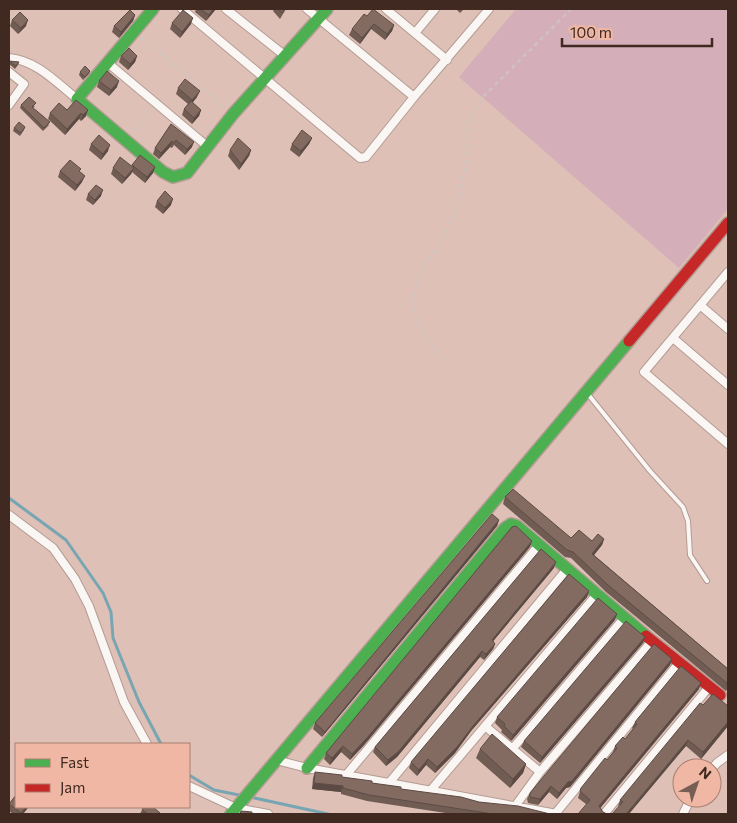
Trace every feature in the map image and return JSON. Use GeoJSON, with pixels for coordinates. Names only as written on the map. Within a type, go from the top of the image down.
{"type":"FeatureCollection","features":[{"type":"Feature","properties":{"kind":"street"},"geometry":{"type":"LineString","coordinates":[[77,99],[153,9]]}},
{"type":"Feature","properties":{"kind":"street"},"geometry":{"type":"LineString","coordinates":[[182,9],[363,159],[489,9]]}},
{"type":"Feature","properties":{"kind":"street"},"geometry":{"type":"LineString","coordinates":[[226,9],[284,55]]}},
{"type":"Feature","properties":{"kind":"street"},"geometry":{"type":"LineString","coordinates":[[307,9],[414,97]]}},
{"type":"Feature","properties":{"kind":"street"},"geometry":{"type":"LineString","coordinates":[[9,58],[21,60],[34,66],[77,99],[163,172],[173,177],[187,173],[206,146],[233,114],[326,9]]}},
{"type":"Feature","properties":{"kind":"street"},"geometry":{"type":"LineString","coordinates":[[386,9],[447,60]]}},
{"type":"Feature","properties":{"kind":"street"},"geometry":{"type":"LineString","coordinates":[[415,33],[435,9]]}},
{"type":"Feature","properties":{"kind":"street"},"geometry":{"type":"LineString","coordinates":[[108,63],[206,146]]}},
{"type":"Feature","properties":{"kind":"street"},"geometry":{"type":"LineString","coordinates":[[9,72],[24,84],[9,104]]}},
{"type":"Feature","properties":{"kind":"street"},"geometry":{"type":"LineString","coordinates":[[235,809],[728,223]]}},
{"type":"Feature","properties":{"kind":"street"},"geometry":{"type":"LineString","coordinates":[[728,272],[644,372],[728,444]]}},
{"type":"Feature","properties":{"kind":"street"},"geometry":{"type":"LineString","coordinates":[[700,305],[728,329]]}},
{"type":"Feature","properties":{"kind":"street"},"geometry":{"type":"LineString","coordinates":[[672,338],[728,385]]}},
{"type":"Feature","properties":{"kind":"street"},"geometry":{"type":"LineString","coordinates":[[9,515],[53,548],[75,579],[90,606],[124,702],[147,743]]}},
{"type":"Feature","properties":{"kind":"street"},"geometry":{"type":"LineString","coordinates":[[306,768],[511,524],[517,526],[708,688],[720,695]]}},
{"type":"Feature","properties":{"kind":"street"},"geometry":{"type":"LineString","coordinates":[[347,774],[539,545]]}},
{"type":"Feature","properties":{"kind":"street"},"geometry":{"type":"LineString","coordinates":[[389,784],[567,569]]}},
{"type":"Feature","properties":{"kind":"street"},"geometry":{"type":"LineString","coordinates":[[431,790],[598,593]]}},
{"type":"Feature","properties":{"kind":"street"},"geometry":{"type":"LineString","coordinates":[[513,748],[625,617]]}},
{"type":"Feature","properties":{"kind":"street"},"geometry":{"type":"LineString","coordinates":[[516,805],[540,772],[652,641]]}},
{"type":"Feature","properties":{"kind":"street"},"geometry":{"type":"LineString","coordinates":[[276,760],[306,768],[516,805],[556,814],[679,663]]}},
{"type":"Feature","properties":{"kind":"street"},"geometry":{"type":"LineString","coordinates":[[604,814],[708,688]]}},
{"type":"Feature","properties":{"kind":"street"},"geometry":{"type":"LineString","coordinates":[[485,726],[540,772]]}},
{"type":"Feature","properties":{"kind":"street"},"geometry":{"type":"LineString","coordinates":[[190,786],[235,809],[268,814]]}},
{"type":"Feature","properties":{"kind":"lane"},"geometry":{"type":"LineString","coordinates":[[586,391],[650,471],[683,507],[688,521],[690,555],[707,581]]}},
{"type":"Feature","properties":{"kind":"path"},"geometry":{"type":"LineString","coordinates":[[444,360],[427,341],[416,320],[413,304],[416,286],[423,268],[444,236],[460,199],[468,151],[468,121],[482,98],[571,9]]}},
{"type":"Feature","properties":{"kind":"path"},"geometry":{"type":"LineString","coordinates":[[134,32],[233,114]]}},
{"type":"Feature","properties":{"kind":"path"},"geometry":{"type":"LineString","coordinates":[[125,139],[156,104]]}},
{"type":"Feature","properties":{"kind":"shaded area"},"geometry":{"type":"Polygon","coordinates":[[[516,9],[728,9],[728,209],[679,268],[459,77],[516,9]]]}},
{"type":"Feature","properties":{"kind":"building"},"geometry":{"type":"Polygon","coordinates":[[[200,9],[213,9],[209,15],[200,9]]]}},
{"type":"Feature","properties":{"kind":"building"},"geometry":{"type":"Polygon","coordinates":[[[373,9],[394,25],[387,34],[374,24],[362,38],[352,29],[364,14],[367,16],[373,9]]]}},
{"type":"Feature","properties":{"kind":"building"},"geometry":{"type":"Polygon","coordinates":[[[130,10],[135,15],[121,32],[114,26],[130,10]]]}},
{"type":"Feature","properties":{"kind":"building"},"geometry":{"type":"Polygon","coordinates":[[[183,10],[193,18],[182,32],[172,23],[183,10]]]}},
{"type":"Feature","properties":{"kind":"building"},"geometry":{"type":"Polygon","coordinates":[[[20,12],[28,20],[21,28],[12,20],[20,12]]]}},
{"type":"Feature","properties":{"kind":"building"},"geometry":{"type":"Polygon","coordinates":[[[129,48],[137,56],[130,64],[121,56],[129,48]]]}},
{"type":"Feature","properties":{"kind":"building"},"geometry":{"type":"Polygon","coordinates":[[[9,61],[19,62],[16,66],[9,61]]]}},
{"type":"Feature","properties":{"kind":"building"},"geometry":{"type":"Polygon","coordinates":[[[85,66],[90,71],[85,77],[80,72],[85,66]]]}},
{"type":"Feature","properties":{"kind":"building"},"geometry":{"type":"Polygon","coordinates":[[[107,71],[119,81],[111,90],[99,81],[107,71]]]}},
{"type":"Feature","properties":{"kind":"building"},"geometry":{"type":"Polygon","coordinates":[[[185,79],[200,91],[192,100],[178,88],[185,79]]]}},
{"type":"Feature","properties":{"kind":"building"},"geometry":{"type":"Polygon","coordinates":[[[29,97],[36,103],[32,107],[50,122],[44,128],[21,105],[29,97]]]}},
{"type":"Feature","properties":{"kind":"building"},"geometry":{"type":"Polygon","coordinates":[[[76,100],[88,110],[83,115],[81,113],[67,129],[50,113],[59,103],[67,110],[76,100]]]}},
{"type":"Feature","properties":{"kind":"building"},"geometry":{"type":"Polygon","coordinates":[[[191,101],[201,110],[194,118],[184,109],[191,101]]]}},
{"type":"Feature","properties":{"kind":"building"},"geometry":{"type":"Polygon","coordinates":[[[19,122],[25,127],[21,133],[14,128],[19,122]]]}},
{"type":"Feature","properties":{"kind":"building"},"geometry":{"type":"Polygon","coordinates":[[[171,124],[194,142],[187,149],[176,140],[174,143],[172,141],[161,153],[155,148],[171,124]]]}},
{"type":"Feature","properties":{"kind":"building"},"geometry":{"type":"Polygon","coordinates":[[[302,130],[312,138],[301,151],[292,144],[302,130]]]}},
{"type":"Feature","properties":{"kind":"building"},"geometry":{"type":"Polygon","coordinates":[[[99,135],[110,145],[103,154],[91,144],[99,135]]]}},
{"type":"Feature","properties":{"kind":"building"},"geometry":{"type":"Polygon","coordinates":[[[238,138],[251,150],[241,164],[230,150],[238,138]]]}},
{"type":"Feature","properties":{"kind":"building"},"geometry":{"type":"Polygon","coordinates":[[[140,155],[155,167],[147,177],[132,165],[140,155]]]}},
{"type":"Feature","properties":{"kind":"building"},"geometry":{"type":"Polygon","coordinates":[[[120,157],[134,168],[125,178],[113,168],[120,157]]]}},
{"type":"Feature","properties":{"kind":"building"},"geometry":{"type":"Polygon","coordinates":[[[70,160],[81,169],[79,171],[85,176],[77,185],[60,171],[70,160]]]}},
{"type":"Feature","properties":{"kind":"building"},"geometry":{"type":"Polygon","coordinates":[[[96,185],[103,190],[95,200],[88,194],[96,185]]]}},
{"type":"Feature","properties":{"kind":"building"},"geometry":{"type":"Polygon","coordinates":[[[165,191],[173,199],[165,208],[157,201],[165,191]]]}},
{"type":"Feature","properties":{"kind":"building"},"geometry":{"type":"Polygon","coordinates":[[[513,489],[571,538],[579,530],[592,541],[598,534],[604,539],[592,554],[728,669],[728,684],[608,585],[573,552],[567,550],[505,497],[513,489]]]}},
{"type":"Feature","properties":{"kind":"building"},"geometry":{"type":"Polygon","coordinates":[[[492,514],[499,520],[325,732],[315,723],[492,514]]]}},
{"type":"Feature","properties":{"kind":"building"},"geometry":{"type":"Polygon","coordinates":[[[516,526],[532,541],[367,738],[352,754],[343,746],[332,758],[326,753],[512,527],[516,526]]]}},
{"type":"Feature","properties":{"kind":"building"},"geometry":{"type":"Polygon","coordinates":[[[541,549],[556,562],[492,640],[495,644],[486,654],[482,651],[399,751],[388,760],[375,747],[541,549]]]}},
{"type":"Feature","properties":{"kind":"building"},"geometry":{"type":"Polygon","coordinates":[[[569,574],[589,591],[457,747],[437,767],[428,759],[419,770],[411,762],[569,574]]]}},
{"type":"Feature","properties":{"kind":"building"},"geometry":{"type":"Polygon","coordinates":[[[598,598],[617,614],[513,735],[497,717],[598,598]]]}},
{"type":"Feature","properties":{"kind":"building"},"geometry":{"type":"Polygon","coordinates":[[[626,621],[645,637],[542,757],[524,741],[626,621]]]}},
{"type":"Feature","properties":{"kind":"building"},"geometry":{"type":"Polygon","coordinates":[[[654,644],[672,659],[572,781],[568,782],[559,793],[551,786],[540,799],[530,797],[530,793],[654,644]]]}},
{"type":"Feature","properties":{"kind":"building"},"geometry":{"type":"Polygon","coordinates":[[[681,666],[701,683],[599,806],[607,814],[578,814],[590,800],[580,791],[581,788],[605,758],[607,760],[617,748],[615,746],[623,737],[625,739],[637,724],[635,722],[681,666]]]}},
{"type":"Feature","properties":{"kind":"building"},"geometry":{"type":"Polygon","coordinates":[[[713,694],[728,706],[728,722],[703,752],[688,740],[626,814],[612,814],[623,802],[620,800],[700,703],[703,705],[713,694]]]}},
{"type":"Feature","properties":{"kind":"building"},"geometry":{"type":"Polygon","coordinates":[[[492,734],[526,764],[513,779],[480,749],[492,734]]]}},
{"type":"Feature","properties":{"kind":"building"},"geometry":{"type":"Polygon","coordinates":[[[315,772],[342,775],[342,777],[401,787],[401,789],[461,797],[479,802],[518,806],[550,814],[493,814],[369,795],[343,788],[343,786],[314,783],[315,772]]]}},
{"type":"Feature","properties":{"kind":"building"},"geometry":{"type":"Polygon","coordinates":[[[15,796],[15,808],[25,808],[21,813],[9,804],[15,796]]]}},
{"type":"Feature","properties":{"kind":"building"},"geometry":{"type":"Polygon","coordinates":[[[143,808],[154,808],[160,813],[148,814],[142,810],[143,808]]]}},
{"type":"Feature","properties":{"kind":"building"},"geometry":{"type":"Polygon","coordinates":[[[241,811],[252,812],[252,814],[240,814],[241,811]]]}},
{"type":"Feature","properties":{"kind":"waterway"},"geometry":{"type":"LineString","coordinates":[[9,498],[66,540],[103,593],[111,612],[113,638],[139,702],[160,743]]}},
{"type":"Feature","properties":{"kind":"waterway"},"geometry":{"type":"LineString","coordinates":[[190,776],[214,790],[244,796]]}},
{"type":"Feature","properties":{"kind":"waterway"},"geometry":{"type":"LineString","coordinates":[[250,797],[328,814]]}},
{"type":"Feature","properties":{"kind":"traffic: fast"},"geometry":{"type":"LineString","coordinates":[[153,9],[77,99],[163,172],[173,177],[187,173],[233,114],[327,9]]}},
{"type":"Feature","properties":{"kind":"traffic: fast"},"geometry":{"type":"LineString","coordinates":[[231,814],[629,341]]}},
{"type":"Feature","properties":{"kind":"traffic: fast"},"geometry":{"type":"LineString","coordinates":[[307,768],[505,528],[511,524],[517,526],[646,636]]}},
{"type":"Feature","properties":{"kind":"traffic: jam"},"geometry":{"type":"LineString","coordinates":[[629,341],[728,223]]}},
{"type":"Feature","properties":{"kind":"traffic: jam"},"geometry":{"type":"LineString","coordinates":[[646,636],[720,695]]}}]}
